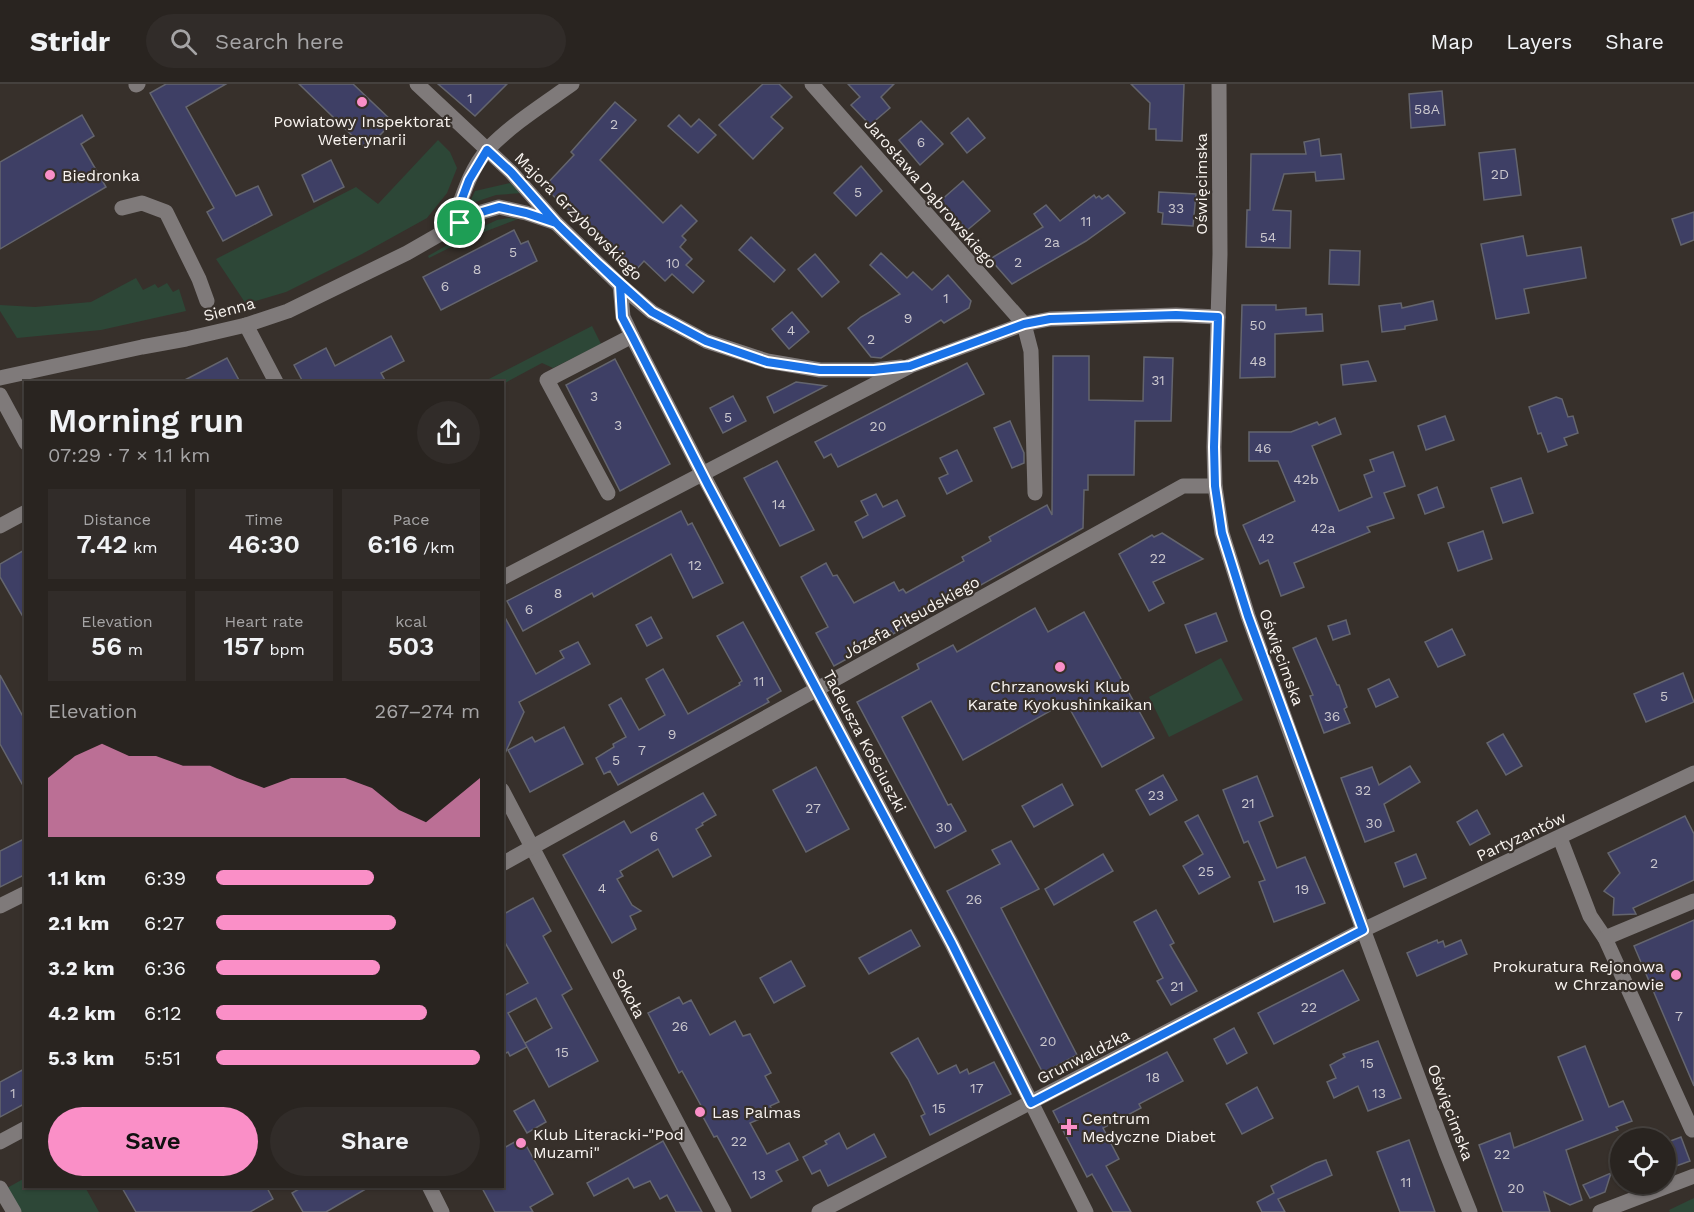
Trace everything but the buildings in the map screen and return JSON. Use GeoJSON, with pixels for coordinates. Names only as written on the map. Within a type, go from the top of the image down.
{"type":"FeatureCollection","features":[{"type":"Feature","properties":{"kind":"street","name":"Majora Grzybowskiego"},"geometry":{"type":"LineString","coordinates":[[417,84],[511,172],[556,223],[620,285],[652,312],[706,341],[767,362],[820,370],[874,370],[910,366]]}},
{"type":"Feature","properties":{"kind":"street"},"geometry":{"type":"LineString","coordinates":[[451,228],[469,180],[487,150],[572,84]]}},
{"type":"Feature","properties":{"kind":"street","name":"Jarosława Dąbrowskiego"},"geometry":{"type":"LineString","coordinates":[[812,84],[1024,324]]}},
{"type":"Feature","properties":{"kind":"street","name":"Oświęcimska"},"geometry":{"type":"LineString","coordinates":[[1219,84],[1220,254],[1214,447],[1215,486],[1222,533],[1248,616],[1363,930],[1470,1212]]}},
{"type":"Feature","properties":{"kind":"street"},"geometry":{"type":"LineString","coordinates":[[122,208],[142,203],[166,212],[200,279],[207,301]]}},
{"type":"Feature","properties":{"kind":"street","name":"Sienna"},"geometry":{"type":"LineString","coordinates":[[0,378],[246,325],[288,311],[407,253],[475,214],[499,207],[556,223]]}},
{"type":"Feature","properties":{"kind":"street","name":"Tadeusza Kościuszki"},"geometry":{"type":"LineString","coordinates":[[620,285],[622,317],[702,473],[952,944],[1086,1212]]}},
{"type":"Feature","properties":{"kind":"street"},"geometry":{"type":"LineString","coordinates":[[504,577],[910,366],[1024,324],[1050,319],[1176,315],[1218,317]]}},
{"type":"Feature","properties":{"kind":"street"},"geometry":{"type":"LineString","coordinates":[[1024,324],[1031,351],[1035,493]]}},
{"type":"Feature","properties":{"kind":"street"},"geometry":{"type":"LineString","coordinates":[[246,325],[275,381]]}},
{"type":"Feature","properties":{"kind":"street"},"geometry":{"type":"LineString","coordinates":[[608,493],[548,380],[632,336]]}},
{"type":"Feature","properties":{"kind":"street"},"geometry":{"type":"LineString","coordinates":[[0,395],[24,439]]}},
{"type":"Feature","properties":{"kind":"street","name":"Józefa Piłsudskiego"},"geometry":{"type":"LineString","coordinates":[[504,863],[1183,486],[1215,486]]}},
{"type":"Feature","properties":{"kind":"street"},"geometry":{"type":"LineString","coordinates":[[0,526],[24,513]]}},
{"type":"Feature","properties":{"kind":"street","name":"Partyzantów"},"geometry":{"type":"LineString","coordinates":[[1363,930],[1694,773]]}},
{"type":"Feature","properties":{"kind":"street","name":"Sokoła"},"geometry":{"type":"LineString","coordinates":[[504,794],[724,1212]]}},
{"type":"Feature","properties":{"kind":"street"},"geometry":{"type":"LineString","coordinates":[[1560,837],[1590,916],[1605,938],[1693,1132]]}},
{"type":"Feature","properties":{"kind":"street"},"geometry":{"type":"LineString","coordinates":[[0,906],[24,893]]}},
{"type":"Feature","properties":{"kind":"street"},"geometry":{"type":"LineString","coordinates":[[1605,938],[1694,901]]}},
{"type":"Feature","properties":{"kind":"street","name":"Grunwaldzka"},"geometry":{"type":"LineString","coordinates":[[819,1212],[1363,930]]}},
{"type":"Feature","properties":{"kind":"street"},"geometry":{"type":"LineString","coordinates":[[0,1142],[24,1129]]}},
{"type":"Feature","properties":{"kind":"street"},"geometry":{"type":"LineString","coordinates":[[1600,1212],[1635,1205],[1694,1176]]}},
{"type":"Feature","properties":{"kind":"street"},"geometry":{"type":"LineString","coordinates":[[0,1188],[14,1212]]}},
{"type":"Feature","properties":{"kind":"street"},"geometry":{"type":"LineString","coordinates":[[430,1188],[442,1212]]}},
{"type":"Feature","properties":{"kind":"green space"},"geometry":{"type":"Polygon","coordinates":[[[438,140],[450,152],[457,168],[447,193],[427,218],[286,292],[246,304],[216,259],[356,187],[378,204],[438,140]]]}},
{"type":"Feature","properties":{"kind":"green space"},"geometry":{"type":"Polygon","coordinates":[[[510,183],[522,193],[496,195],[469,204],[475,191],[510,183]]]}},
{"type":"Feature","properties":{"kind":"green space"},"geometry":{"type":"Polygon","coordinates":[[[518,219],[471,237],[469,233],[497,220],[518,219]]]}},
{"type":"Feature","properties":{"kind":"green space"},"geometry":{"type":"Polygon","coordinates":[[[465,235],[467,239],[429,258],[428,256],[465,235]]]}},
{"type":"Feature","properties":{"kind":"green space"},"geometry":{"type":"Polygon","coordinates":[[[136,278],[143,290],[155,284],[158,288],[167,283],[173,292],[179,289],[186,311],[101,330],[17,338],[0,311],[0,305],[35,307],[91,302],[136,278]]]}},
{"type":"Feature","properties":{"kind":"green space"},"geometry":{"type":"Polygon","coordinates":[[[592,326],[601,344],[553,368],[542,363],[504,383],[504,381],[485,381],[592,326]]]}},
{"type":"Feature","properties":{"kind":"green space"},"geometry":{"type":"Polygon","coordinates":[[[1221,658],[1243,700],[1169,737],[1149,697],[1221,658]]]}},
{"type":"Feature","properties":{"kind":"green space"},"geometry":{"type":"Polygon","coordinates":[[[24,1179],[24,1188],[86,1188],[99,1212],[21,1212],[7,1188],[24,1179]]]}},
{"type":"Feature","properties":{"kind":"green space"},"geometry":{"type":"Polygon","coordinates":[[[1694,1198],[1694,1212],[1670,1212],[1669,1210],[1694,1198]]]}},
{"type":"Feature","properties":{"kind":"place","name":"Powiatowy Inspektorat Weterynarii"},"geometry":{"type":"Point","coordinates":[362,102]}},
{"type":"Feature","properties":{"kind":"place","name":"Biedronka"},"geometry":{"type":"Point","coordinates":[50,175]}},
{"type":"Feature","properties":{"kind":"place","name":"Chrzanowski Klub Karate Kyokushinkaikan"},"geometry":{"type":"Point","coordinates":[1060,667]}},
{"type":"Feature","properties":{"kind":"place","name":"Prokuratura Rejonowa w Chrzanowie"},"geometry":{"type":"Point","coordinates":[1676,975]}},
{"type":"Feature","properties":{"kind":"place","name":"Las Palmas"},"geometry":{"type":"Point","coordinates":[700,1112]}},
{"type":"Feature","properties":{"kind":"place","name":"Centrum Medyczne Diabet"},"geometry":{"type":"Point","coordinates":[1069,1127]}},
{"type":"Feature","properties":{"kind":"place","name":"Klub Literacki-\"Pod Muzami\""},"geometry":{"type":"Point","coordinates":[521,1143]}},
{"type":"Feature","properties":{"kind":"route"},"geometry":{"type":"LineString","coordinates":[[460,223],[451,228],[469,180],[487,150],[511,172],[556,223],[595,261],[620,285],[652,312],[706,341],[767,362],[820,370],[874,370],[910,366],[1024,324],[1050,319],[1176,315],[1218,317],[1214,447],[1215,486],[1222,533],[1248,616],[1363,930],[1031,1103],[952,944],[708,485],[622,317],[620,285],[556,223],[499,207],[475,214],[460,223]]}}]}
